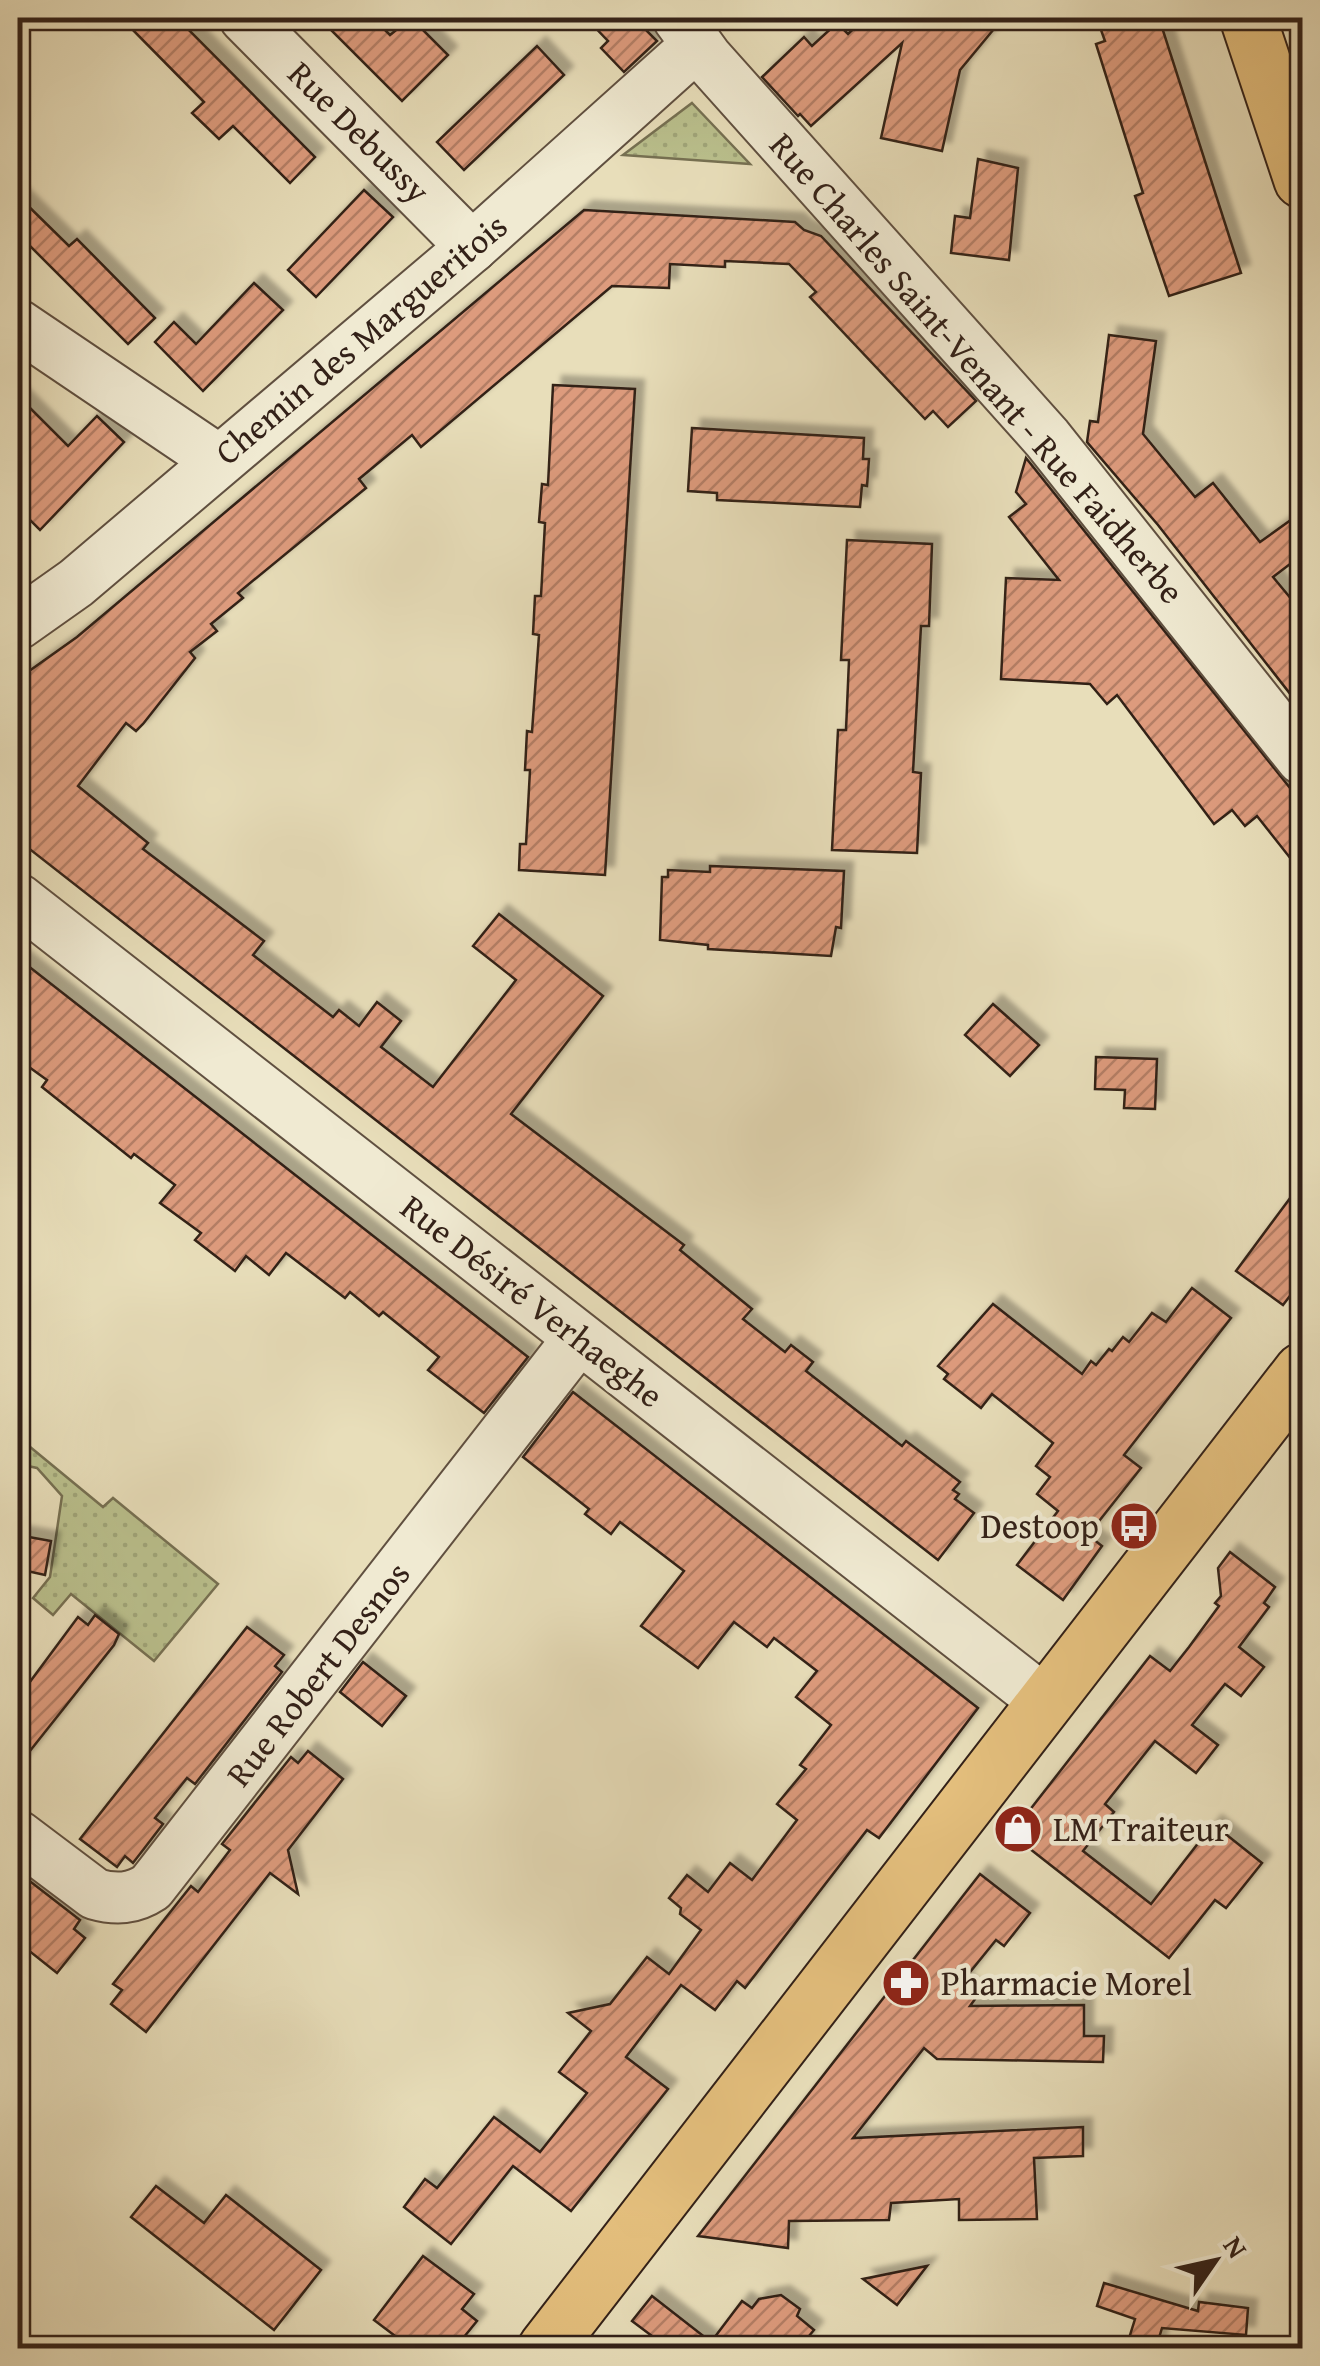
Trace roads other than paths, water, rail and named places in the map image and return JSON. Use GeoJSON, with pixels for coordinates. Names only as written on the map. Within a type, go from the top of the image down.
{"type":"FeatureCollection","features":[{"type":"Feature","properties":{"kind":"main road"},"geometry":{"type":"LineString","coordinates":[[1248,18],[1302,180]]}},
{"type":"Feature","properties":{"kind":"main road"},"geometry":{"type":"LineString","coordinates":[[546,2348],[1302,1371]]}},
{"type":"Feature","properties":{"kind":"street","name":"Rue Debussy"},"geometry":{"type":"LineString","coordinates":[[245,18],[472,246]]}},
{"type":"Feature","properties":{"kind":"street","name":"Chemin des Margueritois"},"geometry":{"type":"LineString","coordinates":[[18,624],[76,583],[472,246],[690,27]]}},
{"type":"Feature","properties":{"kind":"street","name":"Rue Charles Saint-Venant - Rue Faidherbe"},"geometry":{"type":"LineString","coordinates":[[690,27],[1058,451],[1302,759]]}},
{"type":"Feature","properties":{"kind":"street"},"geometry":{"type":"LineString","coordinates":[[18,325],[218,460]]}},
{"type":"Feature","properties":{"kind":"street","name":"Rue Désiré Verhaeghe"},"geometry":{"type":"LineString","coordinates":[[18,899],[1047,1703]]}},
{"type":"Feature","properties":{"kind":"street","name":"Rue Robert Desnos"},"geometry":{"type":"LineString","coordinates":[[18,1836],[95,1894],[130,1897],[150,1887],[579,1338]]}},
{"type":"Feature","properties":{"kind":"place","name":"Destoop"},"geometry":{"type":"Point","coordinates":[1134,1526]}},
{"type":"Feature","properties":{"kind":"place","name":"LM Traiteur"},"geometry":{"type":"Point","coordinates":[1018,1829]}},
{"type":"Feature","properties":{"kind":"place","name":"Pharmacie Morel"},"geometry":{"type":"Point","coordinates":[906,1983]}}]}
